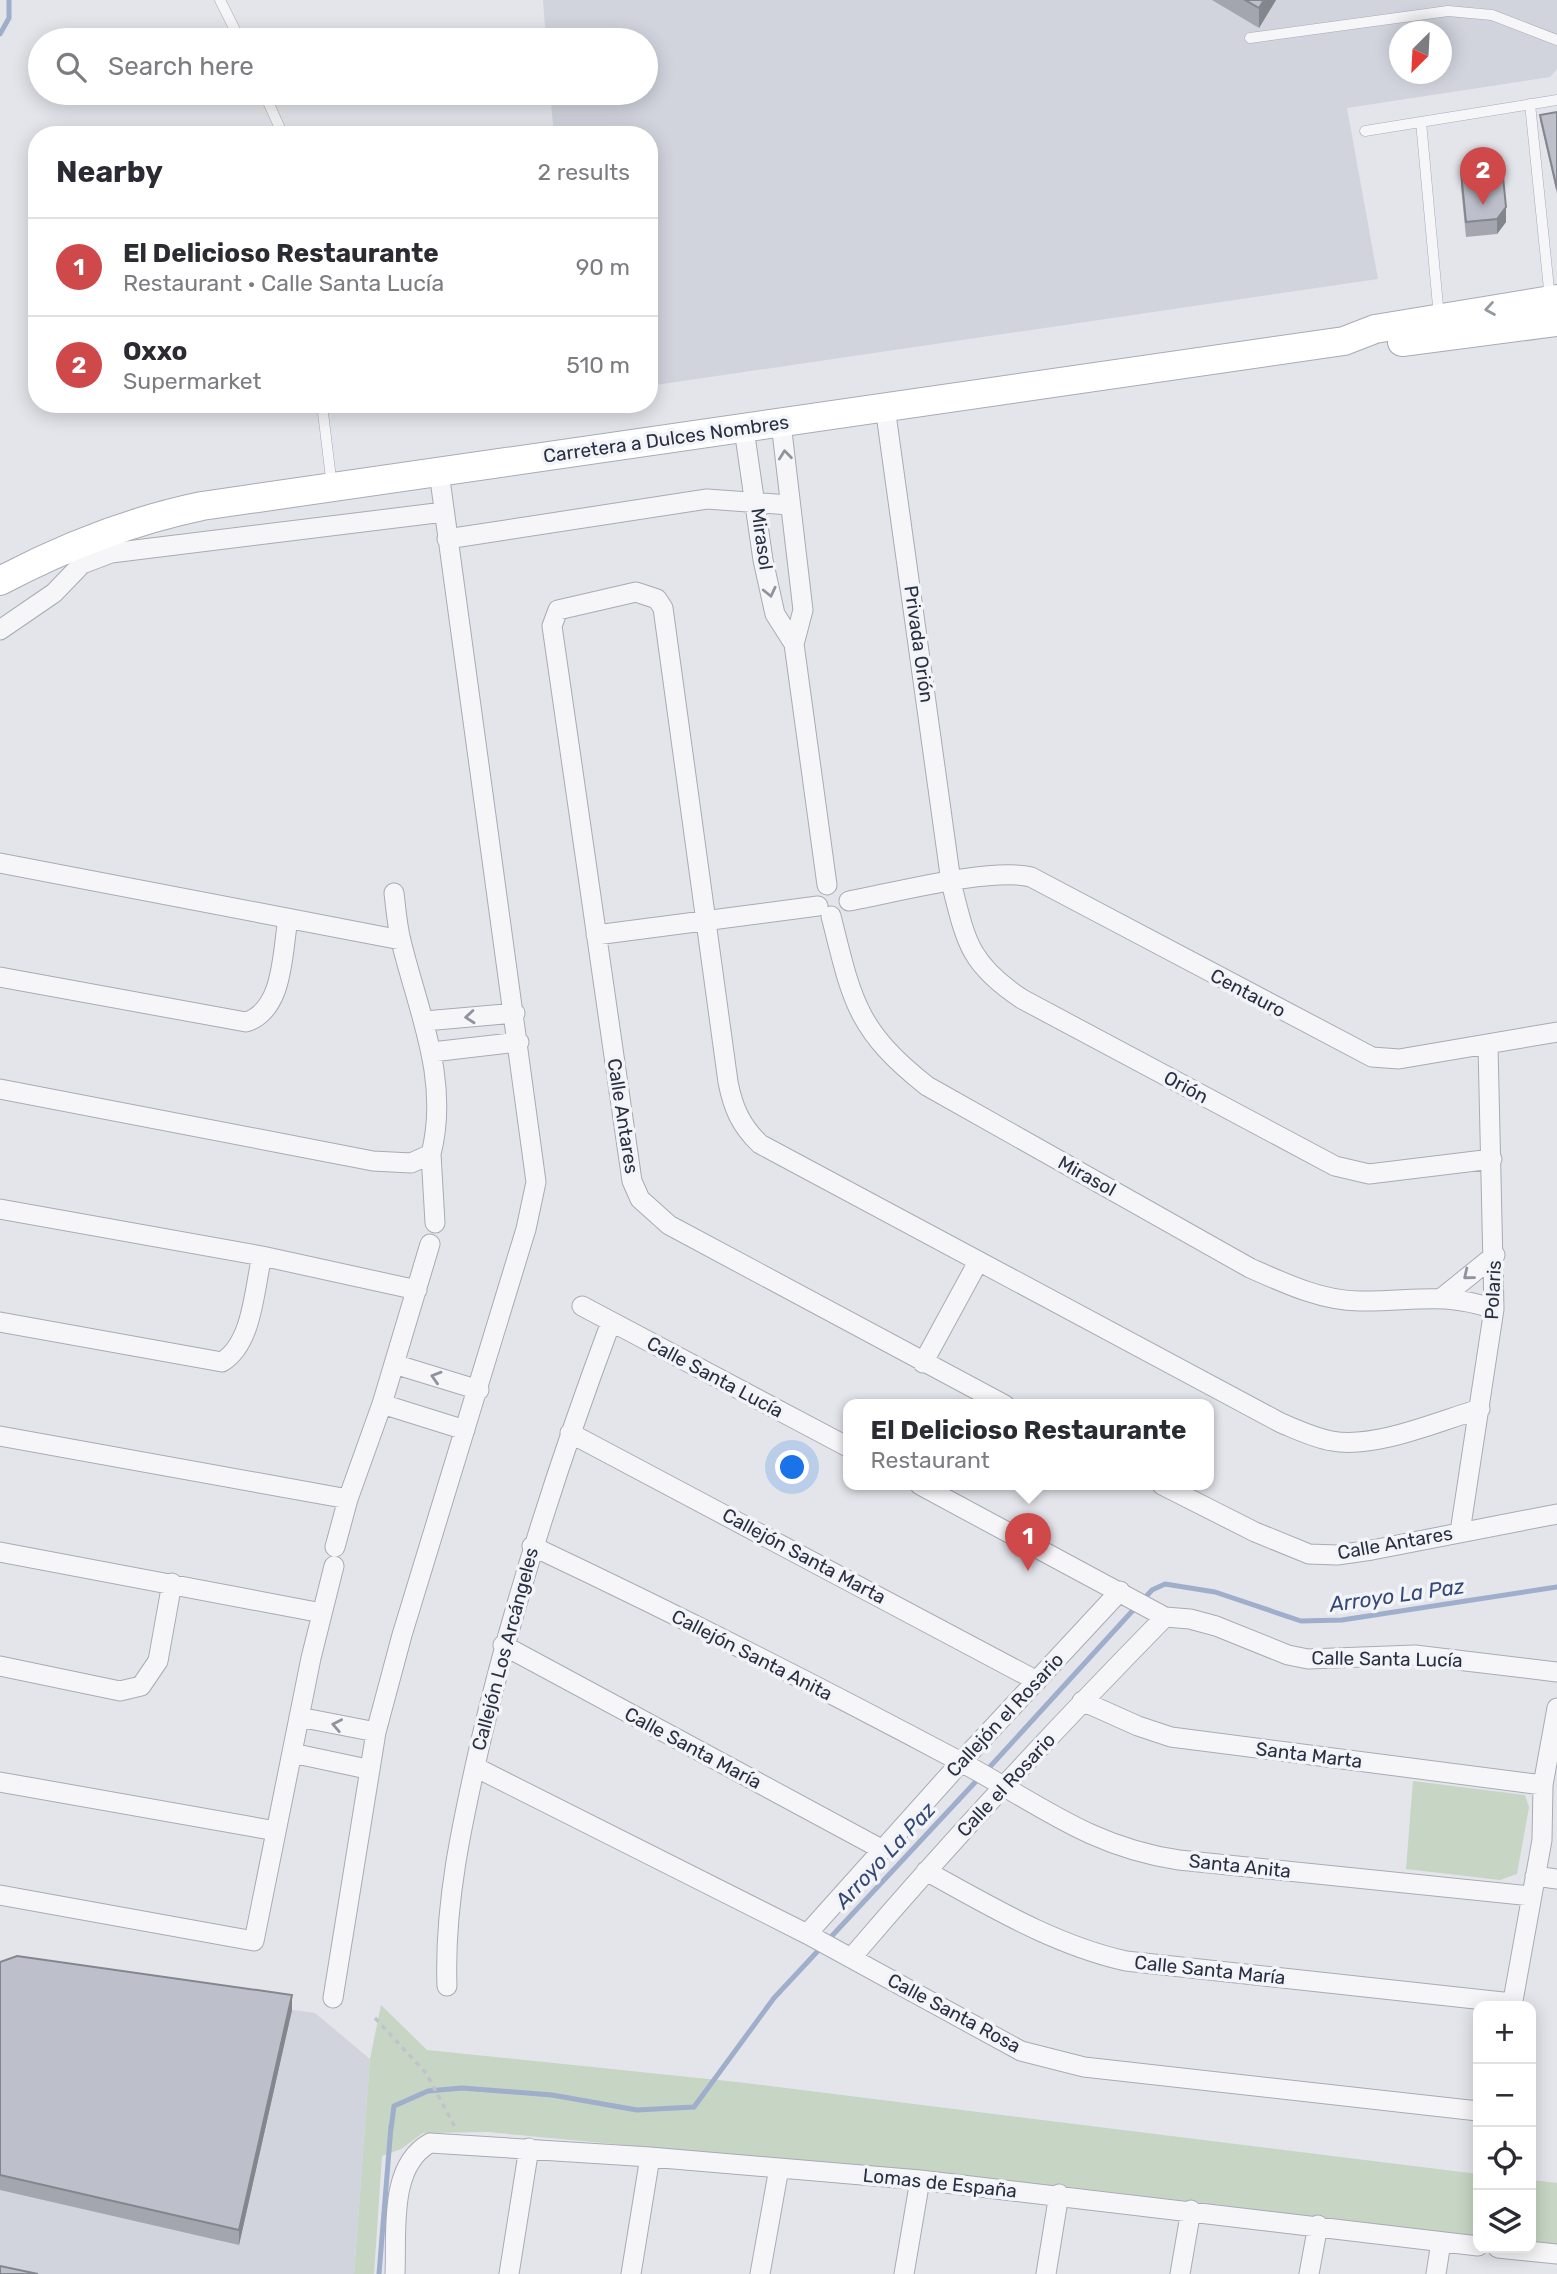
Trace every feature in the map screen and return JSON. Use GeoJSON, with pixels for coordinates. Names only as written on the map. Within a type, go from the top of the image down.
{"type":"FeatureCollection","features":[{"type":"Feature","properties":{"kind":"main road","name":"Carretera a Dulces Nombres"},"geometry":{"type":"LineString","coordinates":[[0,581],[45,557],[158,515],[332,487],[1344,341],[1375,329],[1439,317],[1555,307]]}},
{"type":"Feature","properties":{"kind":"main road","name":"Carretera a Dulces Nombres"},"geometry":{"type":"LineString","coordinates":[[1344,341],[1378,345],[1555,307]]}},
{"type":"Feature","properties":{"kind":"street","name":"Privada Orión"},"geometry":{"type":"LineString","coordinates":[[885,407],[951,882]]}},
{"type":"Feature","properties":{"kind":"street","name":"Mirasol"},"geometry":{"type":"LineString","coordinates":[[781,423],[803,610],[794,644],[827,885]]}},
{"type":"Feature","properties":{"kind":"street","name":"Mirasol"},"geometry":{"type":"LineString","coordinates":[[744,429],[763,560],[775,614],[794,644]]}},
{"type":"Feature","properties":{"kind":"street"},"geometry":{"type":"LineString","coordinates":[[333,1998],[376,1732],[479,1390],[537,1182],[439,472]]}},
{"type":"Feature","properties":{"kind":"street"},"geometry":{"type":"LineString","coordinates":[[447,539],[707,499],[757,505],[790,505]]}},
{"type":"Feature","properties":{"kind":"street"},"geometry":{"type":"LineString","coordinates":[[0,630],[54,593],[82,564],[111,553],[444,512]]}},
{"type":"Feature","properties":{"kind":"street","name":"Calle Antares"},"geometry":{"type":"LineString","coordinates":[[706,920],[663,608],[657,599],[636,592],[565,607],[553,617],[552,626],[632,1181],[640,1199],[669,1225],[993,1399]]}},
{"type":"Feature","properties":{"kind":"street"},"geometry":{"type":"LineString","coordinates":[[0,863],[401,940]]}},
{"type":"Feature","properties":{"kind":"street","name":"Centauro"},"geometry":{"type":"LineString","coordinates":[[849,901],[951,882],[1021,874],[1042,881],[1371,1057],[1399,1059],[1488,1046],[1557,1032]]}},
{"type":"Feature","properties":{"kind":"street","name":"Orión"},"geometry":{"type":"LineString","coordinates":[[951,882],[965,937],[978,963],[996,982],[1022,999],[1335,1166],[1369,1174],[1492,1159]]}},
{"type":"Feature","properties":{"kind":"street"},"geometry":{"type":"LineString","coordinates":[[596,935],[706,920],[825,911],[846,909],[849,901],[843,887],[835,883],[827,885],[817,897],[825,911]]}},
{"type":"Feature","properties":{"kind":"street"},"geometry":{"type":"LineString","coordinates":[[394,893],[401,940],[432,1052],[436,1112],[431,1154],[435,1223]]}},
{"type":"Feature","properties":{"kind":"street","name":"Mirasol"},"geometry":{"type":"LineString","coordinates":[[825,911],[850,993],[869,1029],[896,1060],[928,1086],[1250,1268],[1288,1285],[1357,1302],[1443,1297],[1464,1299],[1494,1309]]}},
{"type":"Feature","properties":{"kind":"street"},"geometry":{"type":"LineString","coordinates":[[0,977],[246,1022],[259,1018],[271,1004],[288,919]]}},
{"type":"Feature","properties":{"kind":"street"},"geometry":{"type":"LineString","coordinates":[[706,920],[728,1082],[735,1111],[745,1129],[760,1144],[787,1161],[1308,1435],[1334,1442],[1357,1442],[1399,1434],[1480,1409]]}},
{"type":"Feature","properties":{"kind":"street"},"geometry":{"type":"LineString","coordinates":[[425,1021],[515,1013]]}},
{"type":"Feature","properties":{"kind":"street"},"geometry":{"type":"LineString","coordinates":[[432,1052],[519,1042]]}},
{"type":"Feature","properties":{"kind":"street","name":"Polaris"},"geometry":{"type":"LineString","coordinates":[[1460,1532],[1494,1309],[1495,1255],[1488,1046]]}},
{"type":"Feature","properties":{"kind":"street"},"geometry":{"type":"LineString","coordinates":[[0,1089],[373,1161],[411,1163],[431,1154]]}},
{"type":"Feature","properties":{"kind":"street"},"geometry":{"type":"LineString","coordinates":[[0,1209],[262,1256],[417,1290]]}},
{"type":"Feature","properties":{"kind":"street"},"geometry":{"type":"LineString","coordinates":[[0,1895],[254,1941],[299,1717],[348,1499],[382,1404],[430,1244]]}},
{"type":"Feature","properties":{"kind":"street"},"geometry":{"type":"LineString","coordinates":[[1443,1297],[1495,1255]]}},
{"type":"Feature","properties":{"kind":"street"},"geometry":{"type":"LineString","coordinates":[[0,1322],[222,1362],[236,1351],[244,1334],[262,1256]]}},
{"type":"Feature","properties":{"kind":"street"},"geometry":{"type":"LineString","coordinates":[[923,1363],[978,1262]]}},
{"type":"Feature","properties":{"kind":"street","name":"Calle Santa Lucía"},"geometry":{"type":"LineString","coordinates":[[582,1306],[843,1444]]}},
{"type":"Feature","properties":{"kind":"street","name":"Callejón Los Arcángeles"},"geometry":{"type":"LineString","coordinates":[[447,1986],[445,1936],[453,1874],[503,1645],[532,1546],[611,1322]]}},
{"type":"Feature","properties":{"kind":"street"},"geometry":{"type":"LineString","coordinates":[[394,1364],[479,1390]]}},
{"type":"Feature","properties":{"kind":"street"},"geometry":{"type":"LineString","coordinates":[[382,1404],[466,1430]]}},
{"type":"Feature","properties":{"kind":"street","name":"Callejón Santa Marta"},"geometry":{"type":"LineString","coordinates":[[570,1433],[1037,1681]]}},
{"type":"Feature","properties":{"kind":"street"},"geometry":{"type":"LineString","coordinates":[[0,1436],[348,1499]]}},
{"type":"Feature","properties":{"kind":"street","name":"Calle Santa Lucía"},"geometry":{"type":"LineString","coordinates":[[929,1490],[1163,1616],[1216,1626],[1288,1655],[1308,1659],[1415,1655],[1557,1672]]}},
{"type":"Feature","properties":{"kind":"street","name":"Calle Antares"},"geometry":{"type":"LineString","coordinates":[[1173,1490],[1255,1532],[1309,1554],[1337,1555],[1557,1514]]}},
{"type":"Feature","properties":{"kind":"street","name":"Callejón Santa Anita"},"geometry":{"type":"LineString","coordinates":[[532,1546],[966,1765]]}},
{"type":"Feature","properties":{"kind":"street"},"geometry":{"type":"LineString","coordinates":[[0,1552],[322,1613]]}},
{"type":"Feature","properties":{"kind":"street"},"geometry":{"type":"LineString","coordinates":[[0,1666],[120,1691],[141,1685],[158,1661],[172,1583]]}},
{"type":"Feature","properties":{"kind":"street","name":"Callejón el Rosario"},"geometry":{"type":"LineString","coordinates":[[813,1937],[883,1850],[966,1765],[1037,1681],[1123,1593]]}},
{"type":"Feature","properties":{"kind":"street","name":"Calle el Rosario"},"geometry":{"type":"LineString","coordinates":[[848,1955],[926,1871],[1001,1784],[1163,1616]]}},
{"type":"Feature","properties":{"kind":"street","name":"Calle Santa María"},"geometry":{"type":"LineString","coordinates":[[503,1645],[883,1850]]}},
{"type":"Feature","properties":{"kind":"street","name":"Santa Marta"},"geometry":{"type":"LineString","coordinates":[[1082,1701],[1138,1726],[1171,1737],[1543,1785]]}},
{"type":"Feature","properties":{"kind":"street"},"geometry":{"type":"LineString","coordinates":[[1513,2001],[1535,1876],[1549,1842],[1543,1785],[1557,1708]]}},
{"type":"Feature","properties":{"kind":"street"},"geometry":{"type":"LineString","coordinates":[[299,1717],[376,1732]]}},
{"type":"Feature","properties":{"kind":"street"},"geometry":{"type":"LineString","coordinates":[[292,1753],[368,1769]]}},
{"type":"Feature","properties":{"kind":"street","name":"Santa Anita"},"geometry":{"type":"LineString","coordinates":[[966,1765],[1070,1826],[1144,1855],[1531,1896]]}},
{"type":"Feature","properties":{"kind":"street","name":"Calle Santa Rosa"},"geometry":{"type":"LineString","coordinates":[[475,1767],[848,1955],[1010,2045],[1048,2060],[1084,2067],[1473,2110]]}},
{"type":"Feature","properties":{"kind":"street"},"geometry":{"type":"LineString","coordinates":[[0,1782],[276,1831]]}},
{"type":"Feature","properties":{"kind":"street","name":"Calle Santa María"},"geometry":{"type":"LineString","coordinates":[[926,1871],[1019,1921],[1065,1942],[1126,1961],[1477,2001]]}},
{"type":"Feature","properties":{"kind":"street"},"geometry":{"type":"LineString","coordinates":[[1535,1876],[1557,1879]]}},
{"type":"Feature","properties":{"kind":"street","name":"Lomas de España"},"geometry":{"type":"LineString","coordinates":[[395,2274],[399,2201],[408,2162],[417,2150],[430,2143],[650,2157],[920,2180],[1059,2194],[1473,2245]]}},
{"type":"Feature","properties":{"kind":"street"},"geometry":{"type":"LineString","coordinates":[[509,2274],[529,2148]]}},
{"type":"Feature","properties":{"kind":"street"},"geometry":{"type":"LineString","coordinates":[[631,2274],[650,2157]]}},
{"type":"Feature","properties":{"kind":"street"},"geometry":{"type":"LineString","coordinates":[[760,2274],[779,2168]]}},
{"type":"Feature","properties":{"kind":"street"},"geometry":{"type":"LineString","coordinates":[[904,2274],[920,2180]]}},
{"type":"Feature","properties":{"kind":"street"},"geometry":{"type":"LineString","coordinates":[[1046,2274],[1059,2194]]}},
{"type":"Feature","properties":{"kind":"street"},"geometry":{"type":"LineString","coordinates":[[1180,2274],[1191,2210]]}},
{"type":"Feature","properties":{"kind":"street"},"geometry":{"type":"LineString","coordinates":[[1309,2274],[1318,2225]]}},
{"type":"Feature","properties":{"kind":"street"},"geometry":{"type":"LineString","coordinates":[[1436,2274],[1441,2242]]}},
{"type":"Feature","properties":{"kind":"street"},"geometry":{"type":"LineString","coordinates":[[1536,2252],[1557,2254]]}},
{"type":"Feature","properties":{"kind":"lane"},"geometry":{"type":"LineString","coordinates":[[220,0],[234,28]]}},
{"type":"Feature","properties":{"kind":"lane"},"geometry":{"type":"LineString","coordinates":[[1250,38],[1448,11],[1492,15],[1557,40]]}},
{"type":"Feature","properties":{"kind":"lane"},"geometry":{"type":"LineString","coordinates":[[1365,131],[1557,100]]}},
{"type":"Feature","properties":{"kind":"lane"},"geometry":{"type":"LineString","coordinates":[[1530,104],[1541,171],[1555,307]]}},
{"type":"Feature","properties":{"kind":"lane"},"geometry":{"type":"LineString","coordinates":[[269,105],[279,126]]}},
{"type":"Feature","properties":{"kind":"lane"},"geometry":{"type":"LineString","coordinates":[[1421,122],[1439,317]]}},
{"type":"Feature","properties":{"kind":"lane"},"geometry":{"type":"LineString","coordinates":[[323,413],[332,487]]}},
{"type":"Feature","properties":{"kind":"path"},"geometry":{"type":"LineString","coordinates":[[375,2018],[425,2073],[464,2144]]}},
{"type":"Feature","properties":{"kind":"shaded area"},"geometry":{"type":"Polygon","coordinates":[[[543,0],[1557,0],[1557,69],[1550,77],[1347,108],[1378,279],[658,385],[658,126],[553,126],[551,105],[658,105],[658,28],[545,28],[543,0]]]}},
{"type":"Feature","properties":{"kind":"shaded area"},"geometry":{"type":"Polygon","coordinates":[[[17,1971],[315,2013],[370,2059],[354,2274],[0,2274],[0,1977],[17,1971]]]}},
{"type":"Feature","properties":{"kind":"green space"},"geometry":{"type":"Polygon","coordinates":[[[1413,1781],[1525,1795],[1529,1807],[1517,1874],[1500,1880],[1406,1869],[1413,1781]]]}},
{"type":"Feature","properties":{"kind":"green space"},"geometry":{"type":"Polygon","coordinates":[[[381,2005],[427,2050],[737,2082],[1473,2173],[1473,2235],[1068,2187],[488,2132],[423,2133],[401,2149],[382,2156],[374,2274],[354,2274],[370,2059],[381,2005]]]}},
{"type":"Feature","properties":{"kind":"green space"},"geometry":{"type":"Polygon","coordinates":[[[1536,2181],[1557,2183],[1557,2245],[1536,2243],[1536,2181]]]}},
{"type":"Feature","properties":{"kind":"building"},"geometry":{"type":"Polygon","coordinates":[[[1245,0],[1264,0],[1259,8],[1245,0]]]}},
{"type":"Feature","properties":{"kind":"building"},"geometry":{"type":"Polygon","coordinates":[[[1557,112],[1557,189],[1540,115],[1557,112]]]}},
{"type":"Feature","properties":{"kind":"building"},"geometry":{"type":"Polygon","coordinates":[[[1502,167],[1506,207],[1497,219],[1466,222],[1461,172],[1502,167]]]}},
{"type":"Feature","properties":{"kind":"building"},"geometry":{"type":"Polygon","coordinates":[[[17,1956],[292,1995],[239,2230],[0,2175],[0,1962],[17,1956]]]}},
{"type":"Feature","properties":{"kind":"building"},"geometry":{"type":"Polygon","coordinates":[[[0,2266],[38,2274],[0,2274],[0,2266]]]}},
{"type":"Feature","properties":{"kind":"waterway"},"geometry":{"type":"LineString","coordinates":[[0,34],[9,18],[9,0]]}},
{"type":"Feature","properties":{"kind":"waterway","name":"Arroyo La Paz"},"geometry":{"type":"LineString","coordinates":[[1143,1600],[1152,1590],[1165,1584],[1215,1592],[1301,1621],[1342,1620],[1557,1587]]}},
{"type":"Feature","properties":{"kind":"waterway","name":"Arroyo La Paz"},"geometry":{"type":"LineString","coordinates":[[987,1770],[1136,1607]]}},
{"type":"Feature","properties":{"kind":"waterway","name":"Arroyo La Paz"},"geometry":{"type":"LineString","coordinates":[[391,2129],[394,2106],[428,2091],[462,2088],[552,2095],[637,2110],[694,2107],[774,1998],[980,1777]]}},
{"type":"Feature","properties":{"kind":"waterway","name":"Arroyo La Paz"},"geometry":{"type":"LineString","coordinates":[[379,2274],[391,2126]]}},
{"type":"Feature","properties":{"kind":"place","name":"Oxxo"},"geometry":{"type":"Point","coordinates":[1483,205]}},
{"type":"Feature","properties":{"kind":"place","name":"El Delicioso Restaurante"},"geometry":{"type":"Point","coordinates":[1028,1571]}}]}
